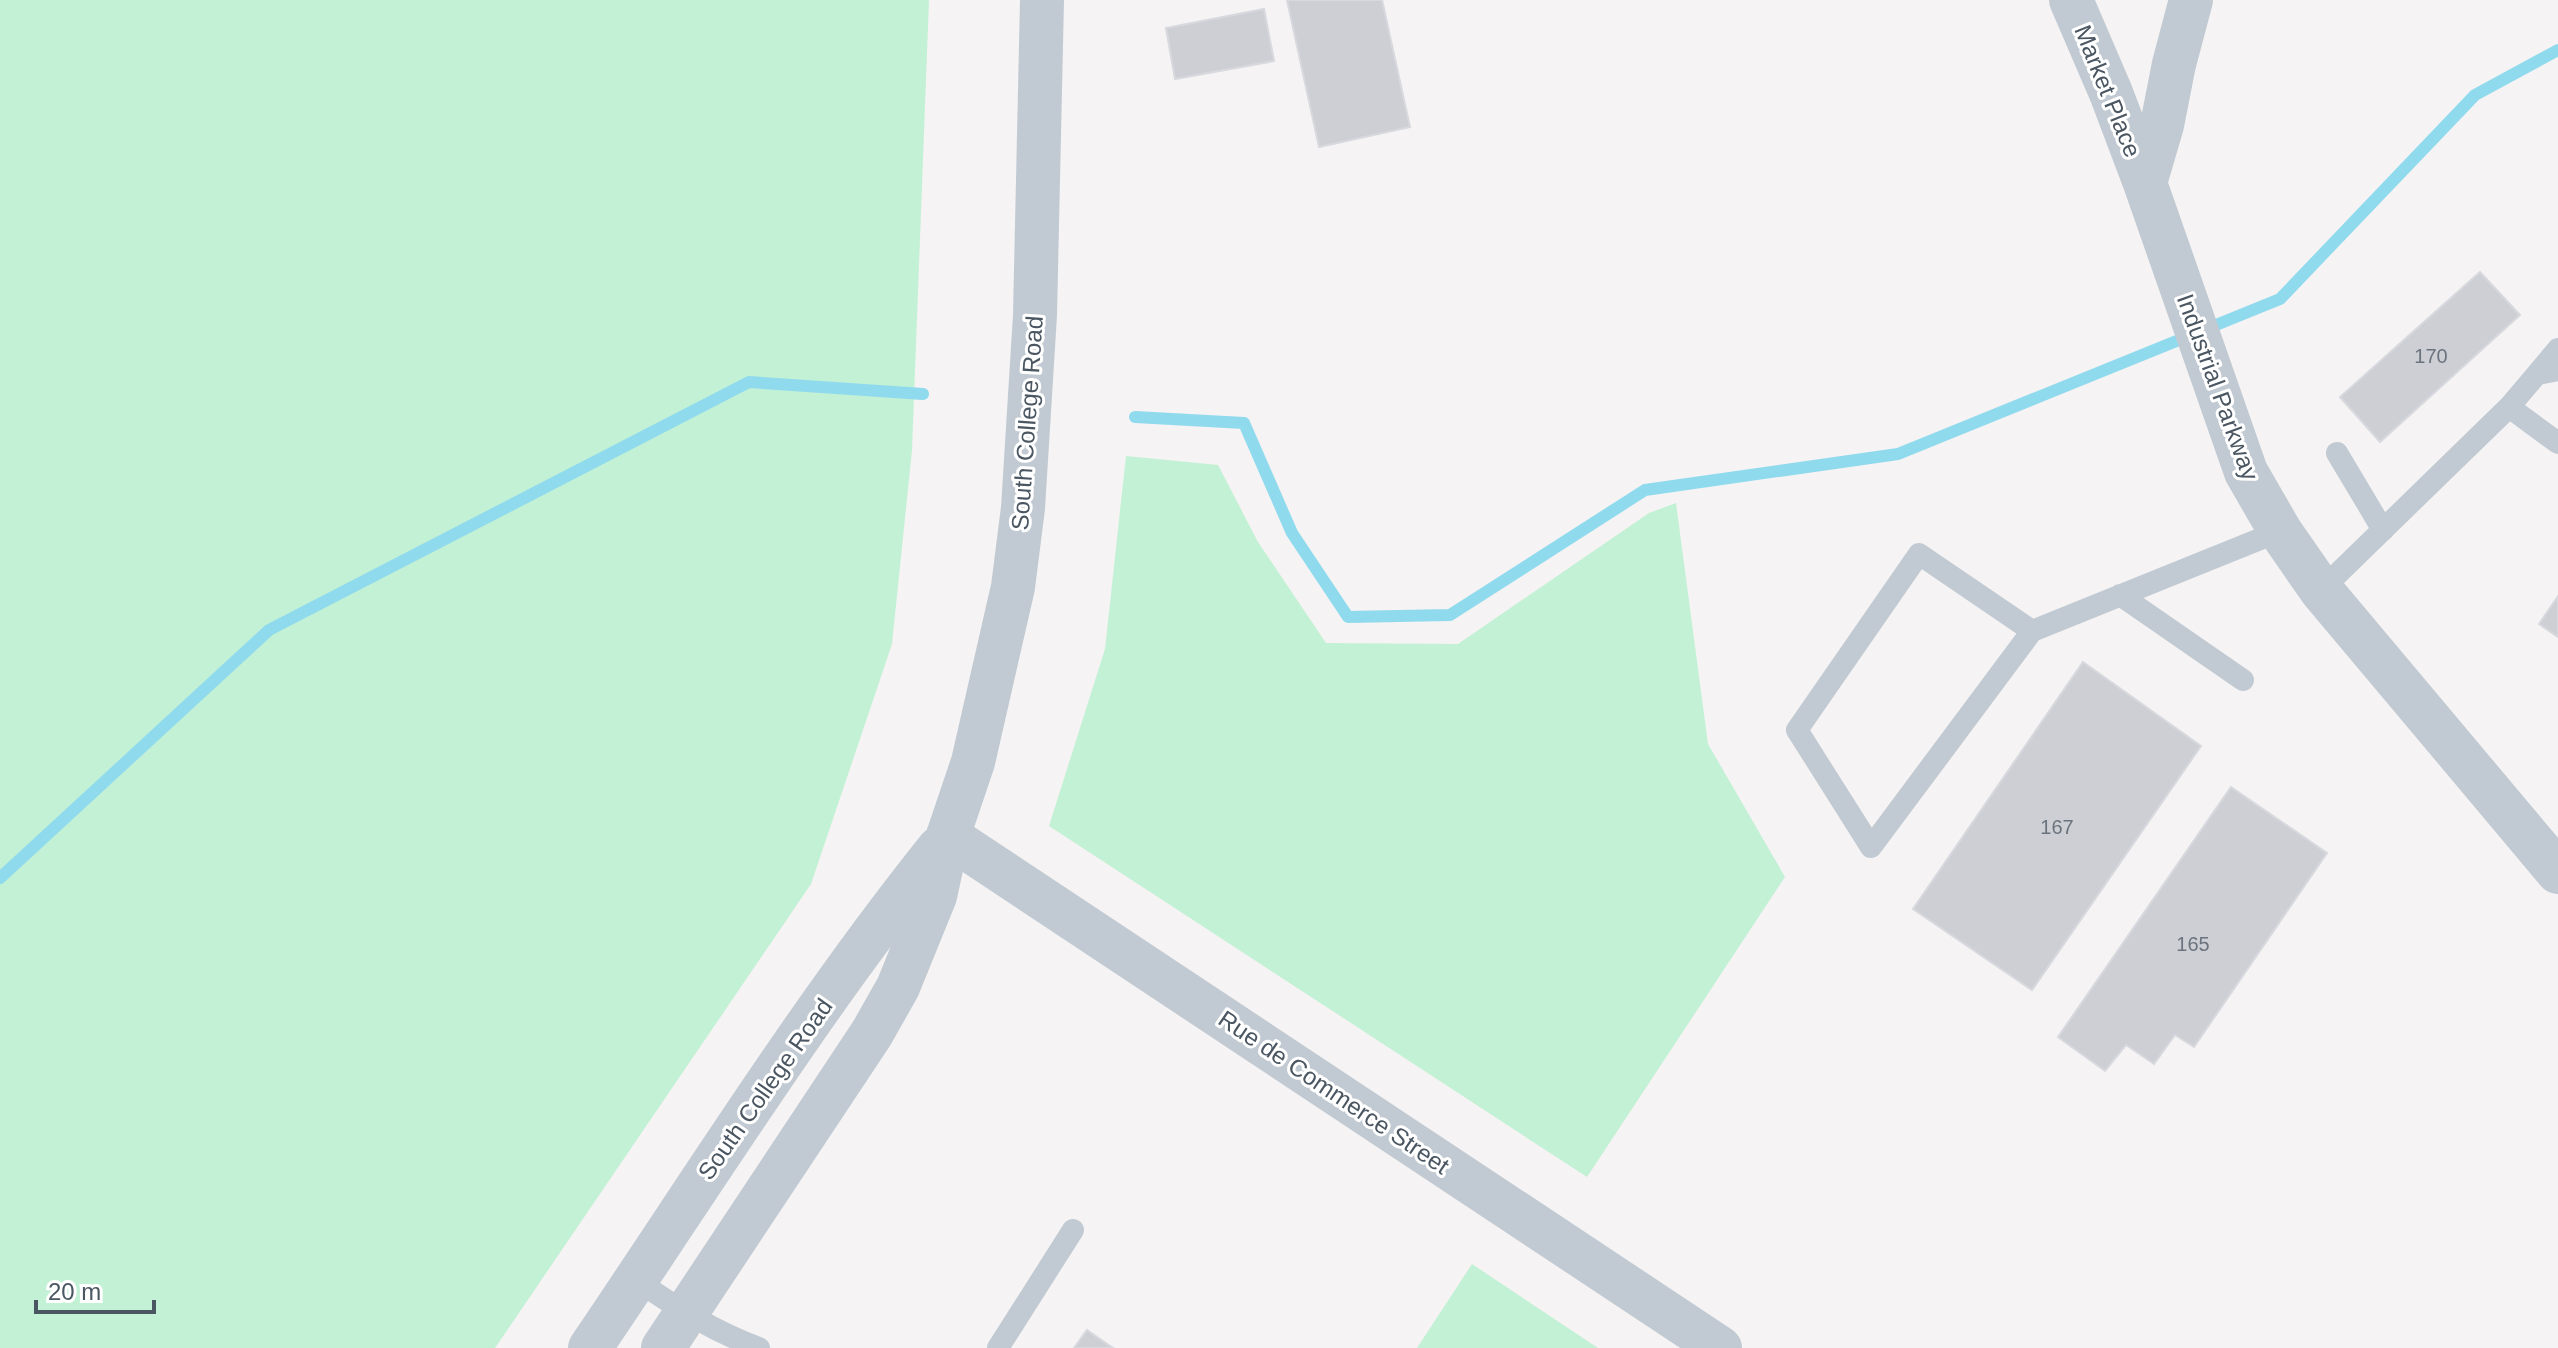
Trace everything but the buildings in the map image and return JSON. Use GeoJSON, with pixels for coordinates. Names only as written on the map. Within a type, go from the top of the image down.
{"type":"FeatureCollection","features":[{"type":"Feature","properties":{"kind":"street","name":"South College Road"},"geometry":{"type":"LineString","coordinates":[[674,1331],[872,1033],[898,987],[935,896],[948,836],[973,762],[1003,638],[1023,508],[1035,315],[1042,0]]}},
{"type":"Feature","properties":{"kind":"street","name":"Market Place"},"geometry":{"type":"LineString","coordinates":[[2071,0],[2111,93],[2150,197]]}},
{"type":"Feature","properties":{"kind":"street"},"geometry":{"type":"LineString","coordinates":[[2150,197],[2191,0]]}},
{"type":"Feature","properties":{"kind":"street","name":"Industrial Parkway"},"geometry":{"type":"LineString","coordinates":[[2150,197],[2236,448],[2246,472],[2280,531],[2321,590],[2558,872]]}},
{"type":"Feature","properties":{"kind":"street","name":"South College Road"},"geometry":{"type":"LineString","coordinates":[[590,1348],[741,1122],[867,943],[948,836]]}},
{"type":"Feature","properties":{"kind":"street","name":"Rue de Commerce Street"},"geometry":{"type":"LineString","coordinates":[[948,836],[1720,1348]]}},
{"type":"Feature","properties":{"kind":"lane"},"geometry":{"type":"LineString","coordinates":[[2321,590],[2547,372],[2558,349]]}},
{"type":"Feature","properties":{"kind":"lane"},"geometry":{"type":"LineString","coordinates":[[2509,407],[2558,443]]}},
{"type":"Feature","properties":{"kind":"lane"},"geometry":{"type":"LineString","coordinates":[[2337,453],[2383,530]]}},
{"type":"Feature","properties":{"kind":"lane"},"geometry":{"type":"LineString","coordinates":[[2032,631],[1919,554],[1797,730],[1871,847],[2032,631],[2280,531]]}},
{"type":"Feature","properties":{"kind":"lane"},"geometry":{"type":"LineString","coordinates":[[2120,595],[2243,680]]}},
{"type":"Feature","properties":{"kind":"lane"},"geometry":{"type":"LineString","coordinates":[[998,1348],[1073,1230]]}},
{"type":"Feature","properties":{"kind":"lane"},"geometry":{"type":"LineString","coordinates":[[636,1280],[674,1331],[725,1336],[759,1348]]}},
{"type":"Feature","properties":{"kind":"green space"},"geometry":{"type":"Polygon","coordinates":[[[0,0],[929,0],[912,450],[892,644],[811,884],[495,1348],[0,1348],[0,0]]]}},
{"type":"Feature","properties":{"kind":"green space"},"geometry":{"type":"Polygon","coordinates":[[[1126,456],[1218,465],[1258,542],[1326,643],[1458,644],[1649,513],[1676,503],[1708,744],[1785,877],[1587,1177],[1049,826],[1105,649],[1126,456]]]}},
{"type":"Feature","properties":{"kind":"green space"},"geometry":{"type":"Polygon","coordinates":[[[1472,1264],[1598,1348],[1417,1348],[1472,1264]]]}},
{"type":"Feature","properties":{"kind":"waterway"},"geometry":{"type":"LineString","coordinates":[[1135,417],[1244,423],[1292,533],[1348,617],[1450,615],[1645,490],[1898,454],[2280,299],[2475,95],[2558,50]]}},
{"type":"Feature","properties":{"kind":"waterway"},"geometry":{"type":"LineString","coordinates":[[0,878],[269,630],[749,382],[923,394]]}}]}
